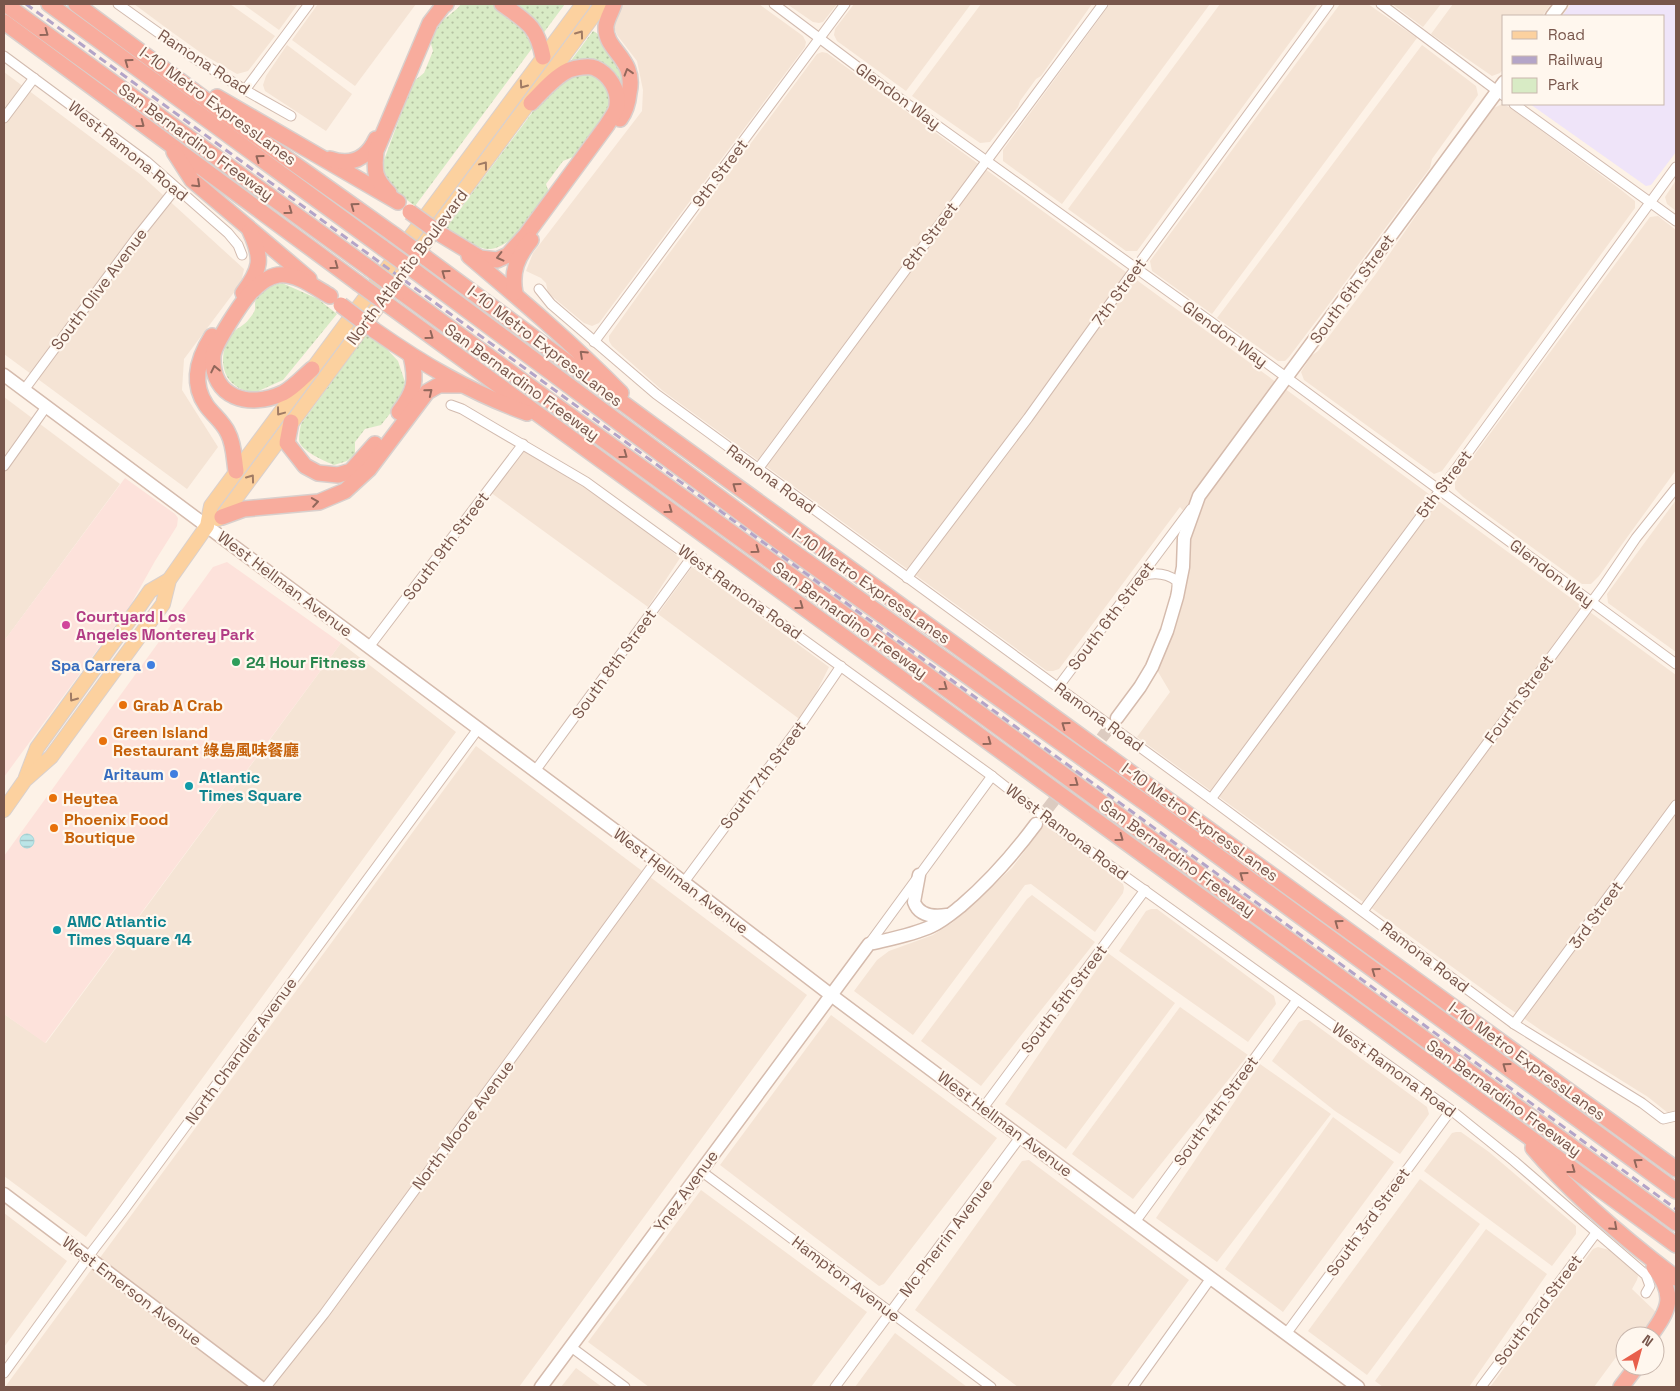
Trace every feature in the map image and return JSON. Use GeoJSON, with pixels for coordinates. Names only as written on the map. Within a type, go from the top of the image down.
{"type":"FeatureCollection","features":[{"type":"Feature","properties":{"kind":"highway"},"geometry":{"type":"LineString","coordinates":[[5,4],[844,614],[1676,1223]]}},
{"type":"Feature","properties":{"kind":"highway","name":"I-10 Metro ExpressLanes"},"geometry":{"type":"LineString","coordinates":[[49,4],[416,272],[781,543],[1151,807],[1676,1191]]}},
{"type":"Feature","properties":{"kind":"highway"},"geometry":{"type":"LineString","coordinates":[[76,4],[1676,1169]]}},
{"type":"Feature","properties":{"kind":"highway"},"geometry":{"type":"LineString","coordinates":[[316,155],[340,163],[351,162],[365,155],[374,142],[432,4]]}},
{"type":"Feature","properties":{"kind":"highway"},"geometry":{"type":"LineString","coordinates":[[446,4],[430,23],[376,151],[374,167],[378,182],[398,202],[448,239],[515,294],[584,355],[654,426]]}},
{"type":"Feature","properties":{"kind":"highway"},"geometry":{"type":"LineString","coordinates":[[502,4],[530,25],[539,39],[543,57]]}},
{"type":"Feature","properties":{"kind":"highway"},"geometry":{"type":"LineString","coordinates":[[515,294],[513,275],[525,248],[592,162],[626,110],[631,84],[628,68],[611,45],[606,27],[614,4]]}},
{"type":"Feature","properties":{"kind":"highway","name":"San Bernardino Freeway"},"geometry":{"type":"LineString","coordinates":[[4,22],[544,420],[1318,982],[1676,1246]]}},
{"type":"Feature","properties":{"kind":"highway"},"geometry":{"type":"LineString","coordinates":[[142,53],[398,202]]}},
{"type":"Feature","properties":{"kind":"highway"},"geometry":{"type":"LineString","coordinates":[[448,239],[480,258],[498,260],[508,255],[526,235],[607,125],[618,107],[618,93],[611,81],[595,68],[586,67],[569,70],[557,78],[531,103]]}},
{"type":"Feature","properties":{"kind":"highway"},"geometry":{"type":"LineString","coordinates":[[169,144],[192,180],[250,231],[374,330],[411,356],[461,386],[544,420]]}},
{"type":"Feature","properties":{"kind":"highway"},"geometry":{"type":"LineString","coordinates":[[236,471],[232,442],[228,433],[199,393],[196,379],[200,360],[210,339],[248,287],[257,269],[260,256],[250,231]]}},
{"type":"Feature","properties":{"kind":"highway"},"geometry":{"type":"LineString","coordinates":[[312,369],[285,393],[268,399],[247,401],[231,395],[220,383],[213,369],[213,353],[222,334],[250,292],[266,279],[279,275],[294,277],[336,300]]}},
{"type":"Feature","properties":{"kind":"highway"},"geometry":{"type":"LineString","coordinates":[[291,422],[287,443],[305,466],[318,473],[338,476],[351,470],[367,455],[408,401],[414,386],[415,374],[411,356]]}},
{"type":"Feature","properties":{"kind":"highway"},"geometry":{"type":"LineString","coordinates":[[222,517],[244,509],[319,502],[345,491],[369,469],[427,392],[439,385],[461,386]]}},
{"type":"Feature","properties":{"kind":"highway"},"geometry":{"type":"LineString","coordinates":[[1518,1130],[1555,1174],[1644,1254],[1676,1278]]}},
{"type":"Feature","properties":{"kind":"highway"},"geometry":{"type":"LineString","coordinates":[[1647,1148],[1676,1160]]}},
{"type":"Feature","properties":{"kind":"highway"},"geometry":{"type":"LineString","coordinates":[[1644,1254],[1662,1277],[1668,1292],[1667,1307],[1658,1326]]}},
{"type":"Feature","properties":{"kind":"highway"},"geometry":{"type":"LineString","coordinates":[[1665,1328],[1676,1318]]}},
{"type":"Feature","properties":{"kind":"highway"},"geometry":{"type":"LineString","coordinates":[[1613,1387],[1621,1376]]}},
{"type":"Feature","properties":{"kind":"highway"},"geometry":{"type":"LineString","coordinates":[[1621,1387],[1629,1376]]}},
{"type":"Feature","properties":{"kind":"main road","name":"North Atlantic Boulevard"},"geometry":{"type":"LineString","coordinates":[[4,810],[25,780],[37,748],[150,591],[169,580],[207,526],[211,506],[236,471],[583,4]]}},
{"type":"Feature","properties":{"kind":"main road","name":"North Atlantic Boulevard"},"geometry":{"type":"LineString","coordinates":[[207,526],[222,517],[291,422],[531,103],[602,4]]}},
{"type":"Feature","properties":{"kind":"street","name":"Ramona Road"},"geometry":{"type":"LineString","coordinates":[[118,4],[191,56],[245,90],[292,116]]}},
{"type":"Feature","properties":{"kind":"street"},"geometry":{"type":"LineString","coordinates":[[245,90],[309,4]]}},
{"type":"Feature","properties":{"kind":"street","name":"Glendon Way"},"geometry":{"type":"LineString","coordinates":[[774,4],[903,101],[987,160],[1676,664]]}},
{"type":"Feature","properties":{"kind":"street","name":"9th Street"},"geometry":{"type":"LineString","coordinates":[[594,342],[845,4]]}},
{"type":"Feature","properties":{"kind":"street","name":"8th Street"},"geometry":{"type":"LineString","coordinates":[[758,469],[1103,4]]}},
{"type":"Feature","properties":{"kind":"street","name":"7th Street"},"geometry":{"type":"LineString","coordinates":[[907,578],[1028,418],[1135,268],[1329,4]]}},
{"type":"Feature","properties":{"kind":"street"},"geometry":{"type":"LineString","coordinates":[[1381,4],[1502,89]]}},
{"type":"Feature","properties":{"kind":"street"},"geometry":{"type":"LineString","coordinates":[[1553,15],[1561,4]]}},
{"type":"Feature","properties":{"kind":"street","name":"West Ramona Road"},"geometry":{"type":"LineString","coordinates":[[4,56],[113,135],[146,162],[228,233],[238,245],[242,255]]}},
{"type":"Feature","properties":{"kind":"street"},"geometry":{"type":"LineString","coordinates":[[4,118],[34,78]]}},
{"type":"Feature","properties":{"kind":"street","name":"South 6th Street"},"geometry":{"type":"LineString","coordinates":[[1058,687],[1502,89]]}},
{"type":"Feature","properties":{"kind":"street"},"geometry":{"type":"LineString","coordinates":[[1515,105],[1676,221]]}},
{"type":"Feature","properties":{"kind":"street","name":"5th Street"},"geometry":{"type":"LineString","coordinates":[[1211,799],[1440,491],[1676,167]]}},
{"type":"Feature","properties":{"kind":"street","name":"South Olive Avenue"},"geometry":{"type":"LineString","coordinates":[[24,390],[137,237],[176,188]]}},
{"type":"Feature","properties":{"kind":"street","name":"Ramona Road"},"geometry":{"type":"LineString","coordinates":[[539,289],[551,304],[656,394],[1211,799],[1514,1024],[1642,1103],[1663,1119],[1676,1116]]}},
{"type":"Feature","properties":{"kind":"street","name":"West Hellman Avenue"},"geometry":{"type":"LineString","coordinates":[[4,375],[656,861],[831,995],[1358,1387]]}},
{"type":"Feature","properties":{"kind":"street","name":"West Ramona Road"},"geometry":{"type":"LineString","coordinates":[[451,405],[462,409],[586,482],[992,776],[1066,834],[1451,1110],[1514,1161],[1646,1275],[1650,1286],[1646,1292]]}},
{"type":"Feature","properties":{"kind":"street"},"geometry":{"type":"LineString","coordinates":[[4,466],[46,407]]}},
{"type":"Feature","properties":{"kind":"street","name":"South 9th Street"},"geometry":{"type":"LineString","coordinates":[[369,647],[522,444]]}},
{"type":"Feature","properties":{"kind":"street","name":"Fourth Street"},"geometry":{"type":"LineString","coordinates":[[1363,911],[1591,603],[1636,538],[1676,488]]}},
{"type":"Feature","properties":{"kind":"street","name":"South 6th Street"},"geometry":{"type":"LineString","coordinates":[[1117,718],[1152,667],[1167,631],[1178,597],[1184,538],[1199,496]]}},
{"type":"Feature","properties":{"kind":"street","name":"South 8th Street"},"geometry":{"type":"LineString","coordinates":[[535,771],[692,557]]}},
{"type":"Feature","properties":{"kind":"street"},"geometry":{"type":"LineString","coordinates":[[1142,576],[1152,573],[1169,575],[1177,581],[1178,597]]}},
{"type":"Feature","properties":{"kind":"street","name":"South 7th Street"},"geometry":{"type":"LineString","coordinates":[[684,882],[802,723],[841,666]]}},
{"type":"Feature","properties":{"kind":"street","name":"North Chandler Avenue"},"geometry":{"type":"LineString","coordinates":[[4,1373],[478,729]]}},
{"type":"Feature","properties":{"kind":"street"},"geometry":{"type":"LineString","coordinates":[[831,995],[992,776]]}},
{"type":"Feature","properties":{"kind":"street","name":"3rd Street"},"geometry":{"type":"LineString","coordinates":[[1514,1024],[1676,805]]}},
{"type":"Feature","properties":{"kind":"street"},"geometry":{"type":"LineString","coordinates":[[869,944],[917,932],[933,926],[949,915],[983,887],[1002,868],[1036,824]]}},
{"type":"Feature","properties":{"kind":"street","name":"North Moore Avenue"},"geometry":{"type":"LineString","coordinates":[[266,1387],[329,1307],[656,861]]}},
{"type":"Feature","properties":{"kind":"street"},"geometry":{"type":"LineString","coordinates":[[919,875],[914,902],[916,906],[934,917],[949,915]]}},
{"type":"Feature","properties":{"kind":"street","name":"South 5th Street"},"geometry":{"type":"LineString","coordinates":[[983,1108],[1145,890]]}},
{"type":"Feature","properties":{"kind":"street","name":"Ynez Avenue"},"geometry":{"type":"LineString","coordinates":[[541,1387],[831,995]]}},
{"type":"Feature","properties":{"kind":"street","name":"South 4th Street"},"geometry":{"type":"LineString","coordinates":[[1135,1222],[1297,1000]]}},
{"type":"Feature","properties":{"kind":"street","name":"South 3rd Street"},"geometry":{"type":"LineString","coordinates":[[1286,1334],[1451,1110]]}},
{"type":"Feature","properties":{"kind":"street","name":"Mc Pherrin Avenue"},"geometry":{"type":"LineString","coordinates":[[835,1387],[1021,1136]]}},
{"type":"Feature","properties":{"kind":"street","name":"Hampton Avenue"},"geometry":{"type":"LineString","coordinates":[[701,1171],[991,1387]]}},
{"type":"Feature","properties":{"kind":"street","name":"West Emerson Avenue"},"geometry":{"type":"LineString","coordinates":[[4,1194],[260,1387]]}},
{"type":"Feature","properties":{"kind":"street","name":"South 2nd Street"},"geometry":{"type":"LineString","coordinates":[[1481,1387],[1596,1233]]}},
{"type":"Feature","properties":{"kind":"street"},"geometry":{"type":"LineString","coordinates":[[1133,1387],[1211,1278]]}},
{"type":"Feature","properties":{"kind":"street"},"geometry":{"type":"LineString","coordinates":[[571,1347],[625,1387]]}},
{"type":"Feature","properties":{"kind":"shaded area"},"geometry":{"type":"Polygon","coordinates":[[[134,4],[230,4],[275,36],[248,71],[237,74],[204,55],[134,4]]]}},
{"type":"Feature","properties":{"kind":"shaded area"},"geometry":{"type":"Polygon","coordinates":[[[243,4],[298,4],[279,30],[243,4]]]}},
{"type":"Feature","properties":{"kind":"shaded area"},"geometry":{"type":"Polygon","coordinates":[[[318,4],[416,4],[355,86],[292,40],[318,4]]]}},
{"type":"Feature","properties":{"kind":"shaded area"},"geometry":{"type":"Polygon","coordinates":[[[617,4],[759,4],[803,36],[806,42],[805,47],[599,323],[592,326],[584,323],[548,293],[546,283],[541,278],[526,271],[533,253],[642,111],[643,90],[637,61],[617,35],[613,24],[617,4]]]}},
{"type":"Feature","properties":{"kind":"shaded area"},"geometry":{"type":"Polygon","coordinates":[[[787,4],[837,4],[823,22],[819,23],[813,22],[787,4]]]}},
{"type":"Feature","properties":{"kind":"shaded area"},"geometry":{"type":"Polygon","coordinates":[[[854,4],[971,4],[906,91],[837,41],[834,35],[835,29],[854,4]]]}},
{"type":"Feature","properties":{"kind":"shaded area"},"geometry":{"type":"Polygon","coordinates":[[[981,4],[1092,4],[1041,76],[1036,79],[1020,101],[1018,107],[990,142],[980,143],[912,96],[981,4]]]}},
{"type":"Feature","properties":{"kind":"shaded area"},"geometry":{"type":"Polygon","coordinates":[[[1110,4],[1210,4],[1062,204],[1003,161],[1003,150],[1110,4]]]}},
{"type":"Feature","properties":{"kind":"shaded area"},"geometry":{"type":"Polygon","coordinates":[[[1220,4],[1318,4],[1137,251],[1126,251],[1068,209],[1220,4]]]}},
{"type":"Feature","properties":{"kind":"shaded area"},"geometry":{"type":"Polygon","coordinates":[[[1340,4],[1368,4],[1417,38],[1212,314],[1152,271],[1150,261],[1340,4]]]}},
{"type":"Feature","properties":{"kind":"shaded area"},"geometry":{"type":"Polygon","coordinates":[[[1392,4],[1441,4],[1423,27],[1392,4]]]}},
{"type":"Feature","properties":{"kind":"shaded area"},"geometry":{"type":"Polygon","coordinates":[[[1453,4],[1551,4],[1543,15],[1502,15],[1502,70],[1492,76],[1431,34],[1453,4]]]}},
{"type":"Feature","properties":{"kind":"shaded area"},"geometry":{"type":"Polygon","coordinates":[[[1571,4],[1676,4],[1676,152],[1651,185],[1646,186],[1531,105],[1665,105],[1665,15],[1563,15],[1571,4]]]}},
{"type":"Feature","properties":{"kind":"shaded area"},"geometry":{"type":"Polygon","coordinates":[[[287,45],[352,94],[326,131],[265,91],[263,85],[266,76],[287,45]]]}},
{"type":"Feature","properties":{"kind":"shaded area"},"geometry":{"type":"Polygon","coordinates":[[[1422,45],[1476,86],[1478,95],[1432,159],[1430,168],[1326,308],[1289,357],[1285,361],[1278,361],[1217,318],[1422,45]]]}},
{"type":"Feature","properties":{"kind":"shaded area"},"geometry":{"type":"Polygon","coordinates":[[[827,53],[1676,675],[1676,1123],[1673,1117],[1648,1097],[1542,1031],[1503,1004],[1137,737],[1170,692],[1157,670],[1178,619],[1189,569],[1190,537],[1193,522],[1180,507],[1059,669],[1047,671],[663,391],[612,346],[609,336],[817,54],[827,53]]]}},
{"type":"Feature","properties":{"kind":"shaded area"},"geometry":{"type":"Polygon","coordinates":[[[4,72],[141,175],[244,269],[241,283],[184,359],[182,390],[218,447],[187,489],[4,354],[4,72]]]}},
{"type":"Feature","properties":{"kind":"shaded area"},"geometry":{"type":"Polygon","coordinates":[[[1502,104],[1509,107],[1635,201],[1635,208],[1442,471],[1434,474],[1304,380],[1301,372],[1311,356],[1318,351],[1375,275],[1428,198],[1494,108],[1502,104]]]}},
{"type":"Feature","properties":{"kind":"shaded area"},"geometry":{"type":"Polygon","coordinates":[[[1676,180],[1676,211],[1667,204],[1665,197],[1676,180]]]}},
{"type":"Feature","properties":{"kind":"shaded area"},"geometry":{"type":"Polygon","coordinates":[[[1658,216],[1676,230],[1676,470],[1599,576],[1591,584],[1582,584],[1463,497],[1455,489],[1455,481],[1650,217],[1658,216]]]}},
{"type":"Feature","properties":{"kind":"shaded area"},"geometry":{"type":"Polygon","coordinates":[[[4,397],[120,484],[4,641],[4,397]]]}},
{"type":"Feature","properties":{"kind":"shaded area"},"geometry":{"type":"Polygon","coordinates":[[[523,447],[585,483],[680,558],[648,607],[490,492],[523,447]]]}},
{"type":"Feature","properties":{"kind":"shaded area"},"geometry":{"type":"Polygon","coordinates":[[[125,478],[175,514],[178,518],[177,526],[131,604],[4,777],[4,641],[125,478]]]}},
{"type":"Feature","properties":{"kind":"shaded area"},"geometry":{"type":"Polygon","coordinates":[[[1676,500],[1676,652],[1608,603],[1607,594],[1676,500]]]}},
{"type":"Feature","properties":{"kind":"shaded area","name":"Atlantic Times Square"},"geometry":{"type":"Polygon","coordinates":[[[227,562],[341,643],[45,1043],[4,1014],[4,856],[213,567],[227,562]]]}},
{"type":"Feature","properties":{"kind":"shaded area"},"geometry":{"type":"Polygon","coordinates":[[[692,567],[829,667],[802,721],[658,614],[692,567]]]}},
{"type":"Feature","properties":{"kind":"shaded area"},"geometry":{"type":"Polygon","coordinates":[[[341,643],[456,732],[86,1237],[4,1176],[4,1014],[46,1043],[341,643]]]}},
{"type":"Feature","properties":{"kind":"shaded area"},"geometry":{"type":"Polygon","coordinates":[[[476,746],[807,995],[519,1387],[5,1387],[476,746]]]}},
{"type":"Feature","properties":{"kind":"shaded area"},"geometry":{"type":"Polygon","coordinates":[[[1045,824],[1123,884],[1123,893],[1095,932],[1031,884],[1025,885],[913,1035],[854,991],[877,960],[889,951],[933,935],[952,923],[1012,868],[1045,824]]]}},
{"type":"Feature","properties":{"kind":"shaded area"},"geometry":{"type":"Polygon","coordinates":[[[1032,895],[1095,942],[981,1086],[921,1041],[1027,899],[1032,895]]]}},
{"type":"Feature","properties":{"kind":"shaded area"},"geometry":{"type":"Polygon","coordinates":[[[1157,909],[1274,996],[1276,1004],[1248,1042],[1119,951],[1146,911],[1157,909]]]}},
{"type":"Feature","properties":{"kind":"shaded area"},"geometry":{"type":"Polygon","coordinates":[[[1108,953],[1175,1003],[1066,1149],[1005,1104],[1108,953]]]}},
{"type":"Feature","properties":{"kind":"shaded area"},"geometry":{"type":"Polygon","coordinates":[[[1180,1007],[1248,1055],[1133,1199],[1072,1154],[1180,1007]]]}},
{"type":"Feature","properties":{"kind":"shaded area"},"geometry":{"type":"Polygon","coordinates":[[[831,1015],[997,1138],[884,1284],[879,1286],[720,1165],[831,1015]]]}},
{"type":"Feature","properties":{"kind":"shaded area"},"geometry":{"type":"Polygon","coordinates":[[[1309,1020],[1427,1107],[1429,1114],[1400,1154],[1335,1111],[1272,1061],[1299,1022],[1309,1020]]]}},
{"type":"Feature","properties":{"kind":"shaded area"},"geometry":{"type":"Polygon","coordinates":[[[1260,1064],[1331,1114],[1217,1262],[1156,1218],[1260,1064]]]}},
{"type":"Feature","properties":{"kind":"shaded area"},"geometry":{"type":"Polygon","coordinates":[[[1333,1117],[1394,1162],[1283,1312],[1225,1269],[1333,1117]]]}},
{"type":"Feature","properties":{"kind":"shaded area"},"geometry":{"type":"Polygon","coordinates":[[[1461,1132],[1489,1152],[1576,1226],[1576,1234],[1552,1266],[1424,1171],[1452,1133],[1461,1132]]]}},
{"type":"Feature","properties":{"kind":"shaded area"},"geometry":{"type":"Polygon","coordinates":[[[1029,1160],[1189,1280],[1110,1387],[1018,1387],[915,1310],[1022,1161],[1029,1160]]]}},
{"type":"Feature","properties":{"kind":"shaded area"},"geometry":{"type":"Polygon","coordinates":[[[1420,1179],[1480,1224],[1367,1375],[1308,1331],[1420,1179]]]}},
{"type":"Feature","properties":{"kind":"shaded area"},"geometry":{"type":"Polygon","coordinates":[[[701,1190],[867,1312],[811,1387],[649,1387],[588,1342],[701,1190]]]}},
{"type":"Feature","properties":{"kind":"shaded area"},"geometry":{"type":"Polygon","coordinates":[[[4,1213],[67,1261],[4,1347],[4,1213]]]}},
{"type":"Feature","properties":{"kind":"shaded area"},"geometry":{"type":"Polygon","coordinates":[[[1486,1229],[1547,1274],[1469,1387],[1383,1387],[1375,1381],[1486,1229]]]}},
{"type":"Feature","properties":{"kind":"shaded area"},"geometry":{"type":"Polygon","coordinates":[[[1598,1247],[1609,1250],[1635,1271],[1638,1276],[1632,1289],[1656,1312],[1647,1326],[1615,1326],[1615,1359],[1594,1387],[1490,1387],[1593,1249],[1598,1247]]]}},
{"type":"Feature","properties":{"kind":"shaded area"},"geometry":{"type":"Polygon","coordinates":[[[895,1333],[967,1387],[855,1387],[895,1333]]]}},
{"type":"Feature","properties":{"kind":"shaded area"},"geometry":{"type":"Polygon","coordinates":[[[576,1368],[602,1387],[561,1387],[576,1368]]]}},
{"type":"Feature","properties":{"kind":"green space"},"geometry":{"type":"Polygon","coordinates":[[[461,4],[565,4],[415,206],[391,188],[384,175],[384,160],[413,82],[424,73],[433,51],[430,40],[442,21],[461,4]]]}},
{"type":"Feature","properties":{"kind":"green space"},"geometry":{"type":"Polygon","coordinates":[[[593,31],[608,45],[616,59],[625,81],[624,95],[601,119],[573,157],[563,161],[546,184],[550,196],[514,237],[496,248],[487,249],[477,246],[446,228],[593,31]]]}},
{"type":"Feature","properties":{"kind":"green space"},"geometry":{"type":"Polygon","coordinates":[[[282,283],[318,299],[337,314],[283,380],[254,393],[243,390],[232,384],[225,371],[223,356],[225,348],[234,332],[254,312],[256,298],[260,292],[282,283]]]}},
{"type":"Feature","properties":{"kind":"green space"},"geometry":{"type":"Polygon","coordinates":[[[366,335],[385,347],[398,361],[405,382],[400,401],[381,425],[365,429],[355,442],[355,454],[347,461],[334,465],[314,455],[300,444],[301,424],[366,335]]]}},
{"type":"Feature","properties":{"kind":"water"},"geometry":{"type":"Polygon","coordinates":[[[27,834],[32,836],[34,841],[32,846],[27,848],[22,846],[20,841],[22,836],[27,834]]]}},
{"type":"Feature","properties":{"kind":"tunnel"},"geometry":{"type":"LineString","coordinates":[[1036,824],[1117,718]]}},
{"type":"Feature","properties":{"kind":"railway"},"geometry":{"type":"LineString","coordinates":[[26,4],[1676,1209]]}},
{"type":"Feature","properties":{"kind":"place","name":"Courtyard Los Angeles Monterey Park"},"geometry":{"type":"Point","coordinates":[66,625]}},
{"type":"Feature","properties":{"kind":"place","name":"24 Hour Fitness"},"geometry":{"type":"Point","coordinates":[236,662]}},
{"type":"Feature","properties":{"kind":"place","name":"Spa Carrera"},"geometry":{"type":"Point","coordinates":[151,665]}},
{"type":"Feature","properties":{"kind":"place","name":"Grab A Crab"},"geometry":{"type":"Point","coordinates":[123,705]}},
{"type":"Feature","properties":{"kind":"place","name":"Green Island Restaurant 綠島風味餐廳"},"geometry":{"type":"Point","coordinates":[103,741]}},
{"type":"Feature","properties":{"kind":"place","name":"Aritaum"},"geometry":{"type":"Point","coordinates":[174,774]}},
{"type":"Feature","properties":{"kind":"place","name":"Atlantic Times Square"},"geometry":{"type":"Point","coordinates":[189,786]}},
{"type":"Feature","properties":{"kind":"place","name":"Heytea"},"geometry":{"type":"Point","coordinates":[53,798]}},
{"type":"Feature","properties":{"kind":"place","name":"Phoenix Food Boutique"},"geometry":{"type":"Point","coordinates":[54,828]}},
{"type":"Feature","properties":{"kind":"place","name":"AMC Atlantic Times Square 14"},"geometry":{"type":"Point","coordinates":[57,930]}}]}
